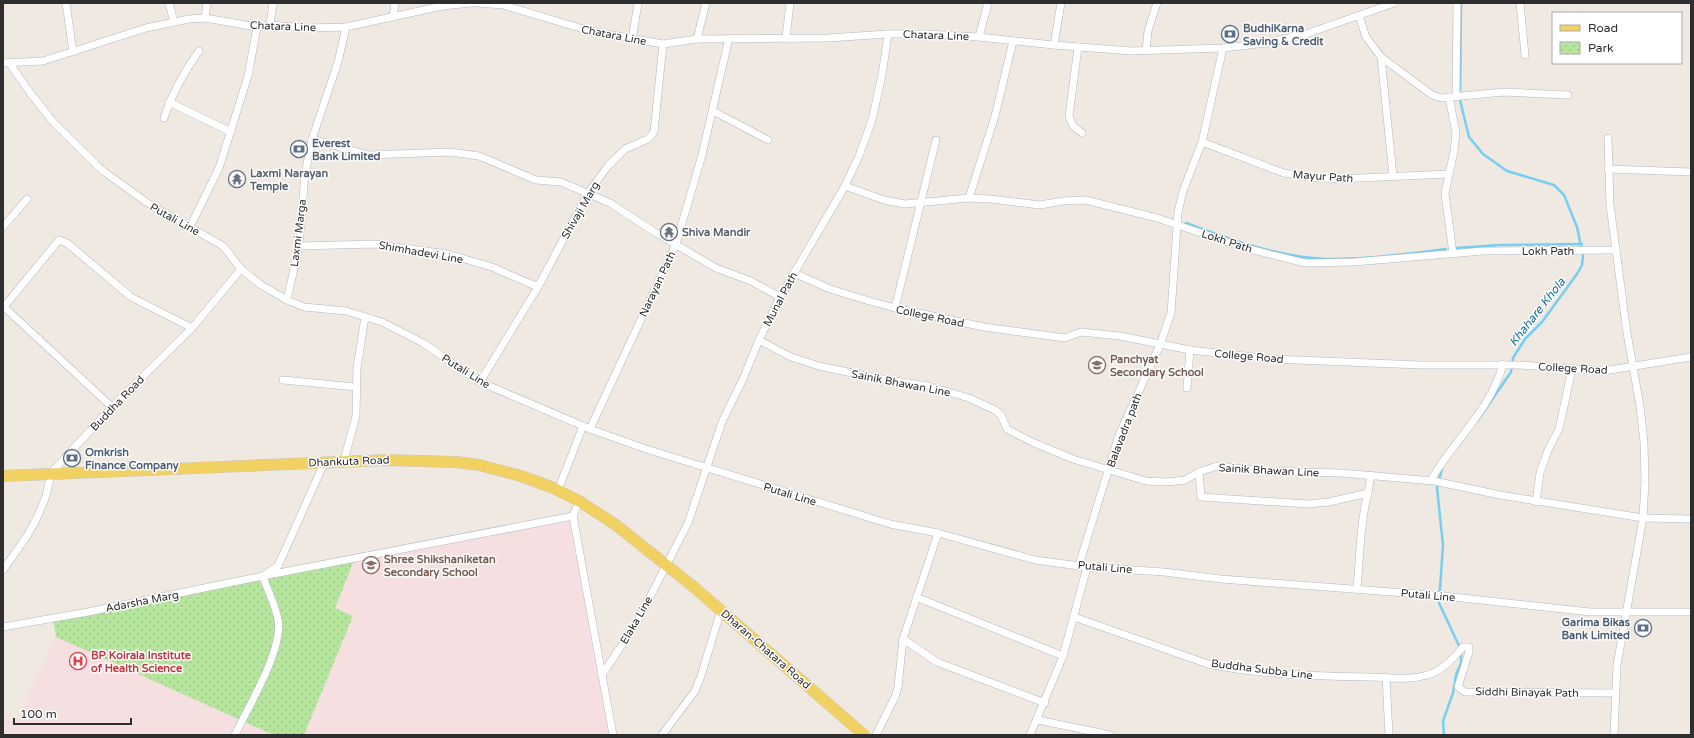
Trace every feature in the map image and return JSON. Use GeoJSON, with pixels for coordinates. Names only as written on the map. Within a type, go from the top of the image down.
{"type":"FeatureCollection","features":[{"type":"Feature","properties":{"kind":"main road","name":"Dhankuta Road"},"geometry":{"type":"LineString","coordinates":[[3,476],[162,470],[344,460],[433,460],[479,465],[521,476],[558,490],[616,525],[667,564]]}},
{"type":"Feature","properties":{"kind":"main road","name":"Dharan-Chatara Road"},"geometry":{"type":"LineString","coordinates":[[667,564],[864,735]]}},
{"type":"Feature","properties":{"kind":"street"},"geometry":{"type":"LineString","coordinates":[[66,3],[73,52]]}},
{"type":"Feature","properties":{"kind":"street"},"geometry":{"type":"LineString","coordinates":[[169,3],[174,22]]}},
{"type":"Feature","properties":{"kind":"street"},"geometry":{"type":"LineString","coordinates":[[205,18],[208,3]]}},
{"type":"Feature","properties":{"kind":"street"},"geometry":{"type":"LineString","coordinates":[[270,25],[273,3]]}},
{"type":"Feature","properties":{"kind":"street"},"geometry":{"type":"LineString","coordinates":[[393,17],[395,3]]}},
{"type":"Feature","properties":{"kind":"street","name":"Chatara Line"},"geometry":{"type":"LineString","coordinates":[[7,63],[43,61],[131,33],[174,22],[205,18],[257,27],[270,25],[307,28],[346,27],[442,6],[472,3]]}},
{"type":"Feature","properties":{"kind":"street","name":"Chatara Line"},"geometry":{"type":"LineString","coordinates":[[477,3],[503,4],[590,31],[632,40],[663,44],[697,39],[828,38],[888,34],[979,37],[1054,45],[1146,51],[1223,48],[1266,43],[1306,34],[1394,3]]}},
{"type":"Feature","properties":{"kind":"street"},"geometry":{"type":"LineString","coordinates":[[632,40],[638,3]]}},
{"type":"Feature","properties":{"kind":"street"},"geometry":{"type":"LineString","coordinates":[[697,39],[706,3]]}},
{"type":"Feature","properties":{"kind":"street"},"geometry":{"type":"LineString","coordinates":[[786,38],[790,3]]}},
{"type":"Feature","properties":{"kind":"street"},"geometry":{"type":"LineString","coordinates":[[979,37],[988,3]]}},
{"type":"Feature","properties":{"kind":"street"},"geometry":{"type":"LineString","coordinates":[[1054,45],[1061,3]]}},
{"type":"Feature","properties":{"kind":"street"},"geometry":{"type":"LineString","coordinates":[[1146,51],[1148,31],[1157,3]]}},
{"type":"Feature","properties":{"kind":"street"},"geometry":{"type":"LineString","coordinates":[[1453,254],[1445,193],[1456,133],[1457,3]]}},
{"type":"Feature","properties":{"kind":"street"},"geometry":{"type":"LineString","coordinates":[[1520,3],[1526,55]]}},
{"type":"Feature","properties":{"kind":"street"},"geometry":{"type":"LineString","coordinates":[[1359,16],[1366,37],[1381,57],[1432,94],[1441,98],[1504,92],[1568,95]]}},
{"type":"Feature","properties":{"kind":"street"},"geometry":{"type":"LineString","coordinates":[[190,227],[220,168],[248,76],[257,27]]}},
{"type":"Feature","properties":{"kind":"street","name":"Laxmi Marga"},"geometry":{"type":"LineString","coordinates":[[287,300],[299,246],[305,174],[312,139],[338,62],[346,27]]}},
{"type":"Feature","properties":{"kind":"street","name":"Munal Path"},"geometry":{"type":"LineString","coordinates":[[667,564],[688,523],[722,422],[743,379],[759,340],[780,297],[845,186],[859,156],[872,120],[882,75],[888,34]]}},
{"type":"Feature","properties":{"kind":"street","name":"Narayan Path"},"geometry":{"type":"LineString","coordinates":[[558,490],[586,428],[676,244],[713,111],[729,38]]}},
{"type":"Feature","properties":{"kind":"street"},"geometry":{"type":"LineString","coordinates":[[969,198],[995,116],[1013,41]]}},
{"type":"Feature","properties":{"kind":"street","name":"Shivaji Marg"},"geometry":{"type":"LineString","coordinates":[[480,382],[538,287],[588,193],[608,166],[625,149],[648,139],[654,132],[663,44]]}},
{"type":"Feature","properties":{"kind":"street"},"geometry":{"type":"LineString","coordinates":[[1078,47],[1069,116],[1073,126],[1082,133]]}},
{"type":"Feature","properties":{"kind":"street","name":"Balavadra path"},"geometry":{"type":"LineString","coordinates":[[1079,565],[1119,435],[1133,401],[1160,345],[1172,313],[1175,281],[1176,224],[1183,191],[1202,142],[1223,48]]}},
{"type":"Feature","properties":{"kind":"street"},"geometry":{"type":"LineString","coordinates":[[164,118],[169,102],[182,76],[199,51]]}},
{"type":"Feature","properties":{"kind":"street"},"geometry":{"type":"LineString","coordinates":[[1381,57],[1393,176]]}},
{"type":"Feature","properties":{"kind":"street","name":"Putali Line"},"geometry":{"type":"LineString","coordinates":[[7,63],[54,123],[103,171],[149,204],[223,246],[241,269],[261,285],[287,300],[304,307],[346,311],[382,322],[423,343],[480,382],[586,428],[706,468],[890,524],[938,533],[1035,560],[1087,567],[1434,595],[1559,609],[1627,613],[1691,612]]}},
{"type":"Feature","properties":{"kind":"street"},"geometry":{"type":"LineString","coordinates":[[169,102],[231,132]]}},
{"type":"Feature","properties":{"kind":"street"},"geometry":{"type":"LineString","coordinates":[[713,111],[768,140]]}},
{"type":"Feature","properties":{"kind":"street"},"geometry":{"type":"LineString","coordinates":[[1608,138],[1610,205],[1627,333],[1634,367],[1644,442],[1645,481],[1643,518],[1617,665],[1614,735]]}},
{"type":"Feature","properties":{"kind":"street"},"geometry":{"type":"LineString","coordinates":[[312,139],[368,155],[450,152],[479,156],[536,180],[561,182],[610,203],[716,268],[751,281],[780,297]]}},
{"type":"Feature","properties":{"kind":"street"},"geometry":{"type":"LineString","coordinates":[[895,308],[936,140]]}},
{"type":"Feature","properties":{"kind":"street","name":"Mayur Path"},"geometry":{"type":"LineString","coordinates":[[1202,142],[1290,174],[1338,179],[1449,174]]}},
{"type":"Feature","properties":{"kind":"street"},"geometry":{"type":"LineString","coordinates":[[1608,169],[1691,172]]}},
{"type":"Feature","properties":{"kind":"street","name":"Lokh Path"},"geometry":{"type":"LineString","coordinates":[[845,186],[884,200],[905,204],[969,198],[990,199],[1040,206],[1063,201],[1085,200],[1110,205],[1176,224],[1245,248],[1305,263],[1354,262],[1483,251],[1587,252],[1616,250]]}},
{"type":"Feature","properties":{"kind":"street"},"geometry":{"type":"LineString","coordinates":[[3,227],[28,199]]}},
{"type":"Feature","properties":{"kind":"street"},"geometry":{"type":"LineString","coordinates":[[112,407],[3,307],[59,240],[67,243],[131,297],[192,328]]}},
{"type":"Feature","properties":{"kind":"street","name":"Shimhadevi Line"},"geometry":{"type":"LineString","coordinates":[[299,246],[375,244],[447,254],[492,267],[538,287]]}},
{"type":"Feature","properties":{"kind":"street","name":"Buddha Road"},"geometry":{"type":"LineString","coordinates":[[51,473],[112,407],[192,328],[241,269]]}},
{"type":"Feature","properties":{"kind":"street","name":"College Road"},"geometry":{"type":"LineString","coordinates":[[794,273],[830,289],[895,308],[1012,332],[1065,338],[1081,332],[1120,336],[1190,350],[1272,359],[1420,365],[1504,364],[1604,371],[1691,357]]}},
{"type":"Feature","properties":{"kind":"street"},"geometry":{"type":"LineString","coordinates":[[344,460],[356,416],[358,361],[365,317]]}},
{"type":"Feature","properties":{"kind":"street","name":"Sainik Bhawan Line"},"geometry":{"type":"LineString","coordinates":[[759,340],[792,356],[819,366],[876,378],[928,386],[969,398],[995,410],[1001,415],[1008,429],[1032,442],[1073,459],[1146,481],[1167,482],[1185,480],[1199,472],[1217,466],[1262,471],[1371,475],[1432,481],[1536,502],[1643,518],[1691,519]]}},
{"type":"Feature","properties":{"kind":"street"},"geometry":{"type":"LineString","coordinates":[[1187,388],[1190,350]]}},
{"type":"Feature","properties":{"kind":"street"},"geometry":{"type":"LineString","coordinates":[[1432,481],[1449,451],[1481,411],[1498,381],[1504,364]]}},
{"type":"Feature","properties":{"kind":"street"},"geometry":{"type":"LineString","coordinates":[[1536,502],[1540,473],[1548,450],[1559,429],[1572,369]]}},
{"type":"Feature","properties":{"kind":"street"},"geometry":{"type":"LineString","coordinates":[[283,380],[356,386]]}},
{"type":"Feature","properties":{"kind":"street","name":"Adarsha Marg"},"geometry":{"type":"LineString","coordinates":[[3,627],[96,610],[263,576],[278,566],[325,461]]}},
{"type":"Feature","properties":{"kind":"street"},"geometry":{"type":"LineString","coordinates":[[1199,472],[1200,494],[1201,497],[1205,498],[1308,504],[1329,502],[1368,493]]}},
{"type":"Feature","properties":{"kind":"street"},"geometry":{"type":"LineString","coordinates":[[3,570],[24,541],[37,518],[46,496],[51,473]]}},
{"type":"Feature","properties":{"kind":"street"},"geometry":{"type":"LineString","coordinates":[[1357,589],[1362,542],[1363,514],[1371,475]]}},
{"type":"Feature","properties":{"kind":"street"},"geometry":{"type":"LineString","coordinates":[[578,501],[574,516],[614,735]]}},
{"type":"Feature","properties":{"kind":"street"},"geometry":{"type":"LineString","coordinates":[[235,735],[270,661],[277,640],[279,620],[263,576],[574,516]]}},
{"type":"Feature","properties":{"kind":"street"},"geometry":{"type":"LineString","coordinates":[[876,735],[895,697],[898,687],[903,639],[938,533]]}},
{"type":"Feature","properties":{"kind":"street","name":"Elaka Line"},"geometry":{"type":"LineString","coordinates":[[602,675],[637,622],[667,564]]}},
{"type":"Feature","properties":{"kind":"street"},"geometry":{"type":"LineString","coordinates":[[1030,735],[1038,720],[1063,656],[1087,567]]}},
{"type":"Feature","properties":{"kind":"street"},"geometry":{"type":"LineString","coordinates":[[916,598],[1063,656]]}},
{"type":"Feature","properties":{"kind":"street"},"geometry":{"type":"LineString","coordinates":[[662,735],[695,691],[721,610]]}},
{"type":"Feature","properties":{"kind":"street","name":"Buddha Subba Line"},"geometry":{"type":"LineString","coordinates":[[1074,617],[1208,664],[1223,667],[1297,676],[1386,677]]}},
{"type":"Feature","properties":{"kind":"street"},"geometry":{"type":"LineString","coordinates":[[903,639],[937,662],[1045,703]]}},
{"type":"Feature","properties":{"kind":"street","name":"Siddhi Binayak Path"},"geometry":{"type":"LineString","coordinates":[[1386,677],[1406,679],[1430,675],[1443,667],[1456,656],[1463,647],[1469,647],[1469,652],[1458,687],[1465,692],[1615,693]]}},
{"type":"Feature","properties":{"kind":"street"},"geometry":{"type":"LineString","coordinates":[[1386,677],[1389,735]]}},
{"type":"Feature","properties":{"kind":"street"},"geometry":{"type":"LineString","coordinates":[[1038,720],[1110,735]]}},
{"type":"Feature","properties":{"kind":"shaded area"},"geometry":{"type":"Polygon","coordinates":[[[573,516],[613,735],[304,735],[353,617],[335,608],[355,558],[573,516]]]}},
{"type":"Feature","properties":{"kind":"shaded area","name":"BP Koirala Institute of Health Science"},"geometry":{"type":"Polygon","coordinates":[[[56,637],[274,735],[3,735],[3,715],[17,721],[56,637]]]}},
{"type":"Feature","properties":{"kind":"green space"},"geometry":{"type":"Polygon","coordinates":[[[355,558],[335,608],[353,616],[304,735],[274,735],[56,637],[53,618],[355,558]]]}},
{"type":"Feature","properties":{"kind":"waterway","name":"Khahare Khola"},"geometry":{"type":"LineString","coordinates":[[1461,3],[1460,100],[1469,137],[1483,154],[1507,171],[1554,185],[1564,195],[1577,227],[1583,256],[1582,265],[1577,274],[1542,322],[1525,339],[1513,358],[1511,372],[1478,420]]}},
{"type":"Feature","properties":{"kind":"waterway"},"geometry":{"type":"LineString","coordinates":[[1186,223],[1271,251],[1306,258],[1370,258],[1446,249]]}},
{"type":"Feature","properties":{"kind":"waterway"},"geometry":{"type":"LineString","coordinates":[[1456,248],[1500,245],[1582,244]]}},
{"type":"Feature","properties":{"kind":"waterway","name":"Khahare Khola"},"geometry":{"type":"LineString","coordinates":[[1442,469],[1437,488],[1443,545],[1439,603],[1461,650],[1461,663],[1456,675],[1453,693],[1443,721],[1444,735]]}},
{"type":"Feature","properties":{"kind":"place","name":"BudhiKarna Saving & Credit"},"geometry":{"type":"Point","coordinates":[1230,34]}},
{"type":"Feature","properties":{"kind":"place","name":"Everest Bank Limited"},"geometry":{"type":"Point","coordinates":[299,149]}},
{"type":"Feature","properties":{"kind":"place","name":"Laxmi Narayan Temple"},"geometry":{"type":"Point","coordinates":[237,179]}},
{"type":"Feature","properties":{"kind":"place","name":"Shiva Mandir"},"geometry":{"type":"Point","coordinates":[669,232]}},
{"type":"Feature","properties":{"kind":"place","name":"Panchyat Secondary School"},"geometry":{"type":"Point","coordinates":[1097,365]}},
{"type":"Feature","properties":{"kind":"place","name":"Omkrish Finance Company"},"geometry":{"type":"Point","coordinates":[72,458]}},
{"type":"Feature","properties":{"kind":"place","name":"Shree Shikshaniketan Secondary School"},"geometry":{"type":"Point","coordinates":[371,565]}},
{"type":"Feature","properties":{"kind":"place","name":"Garima Bikas Bank Limited"},"geometry":{"type":"Point","coordinates":[1643,628]}},
{"type":"Feature","properties":{"kind":"place","name":"BP Koirala Institute of Health Science"},"geometry":{"type":"Point","coordinates":[78,661]}}]}
